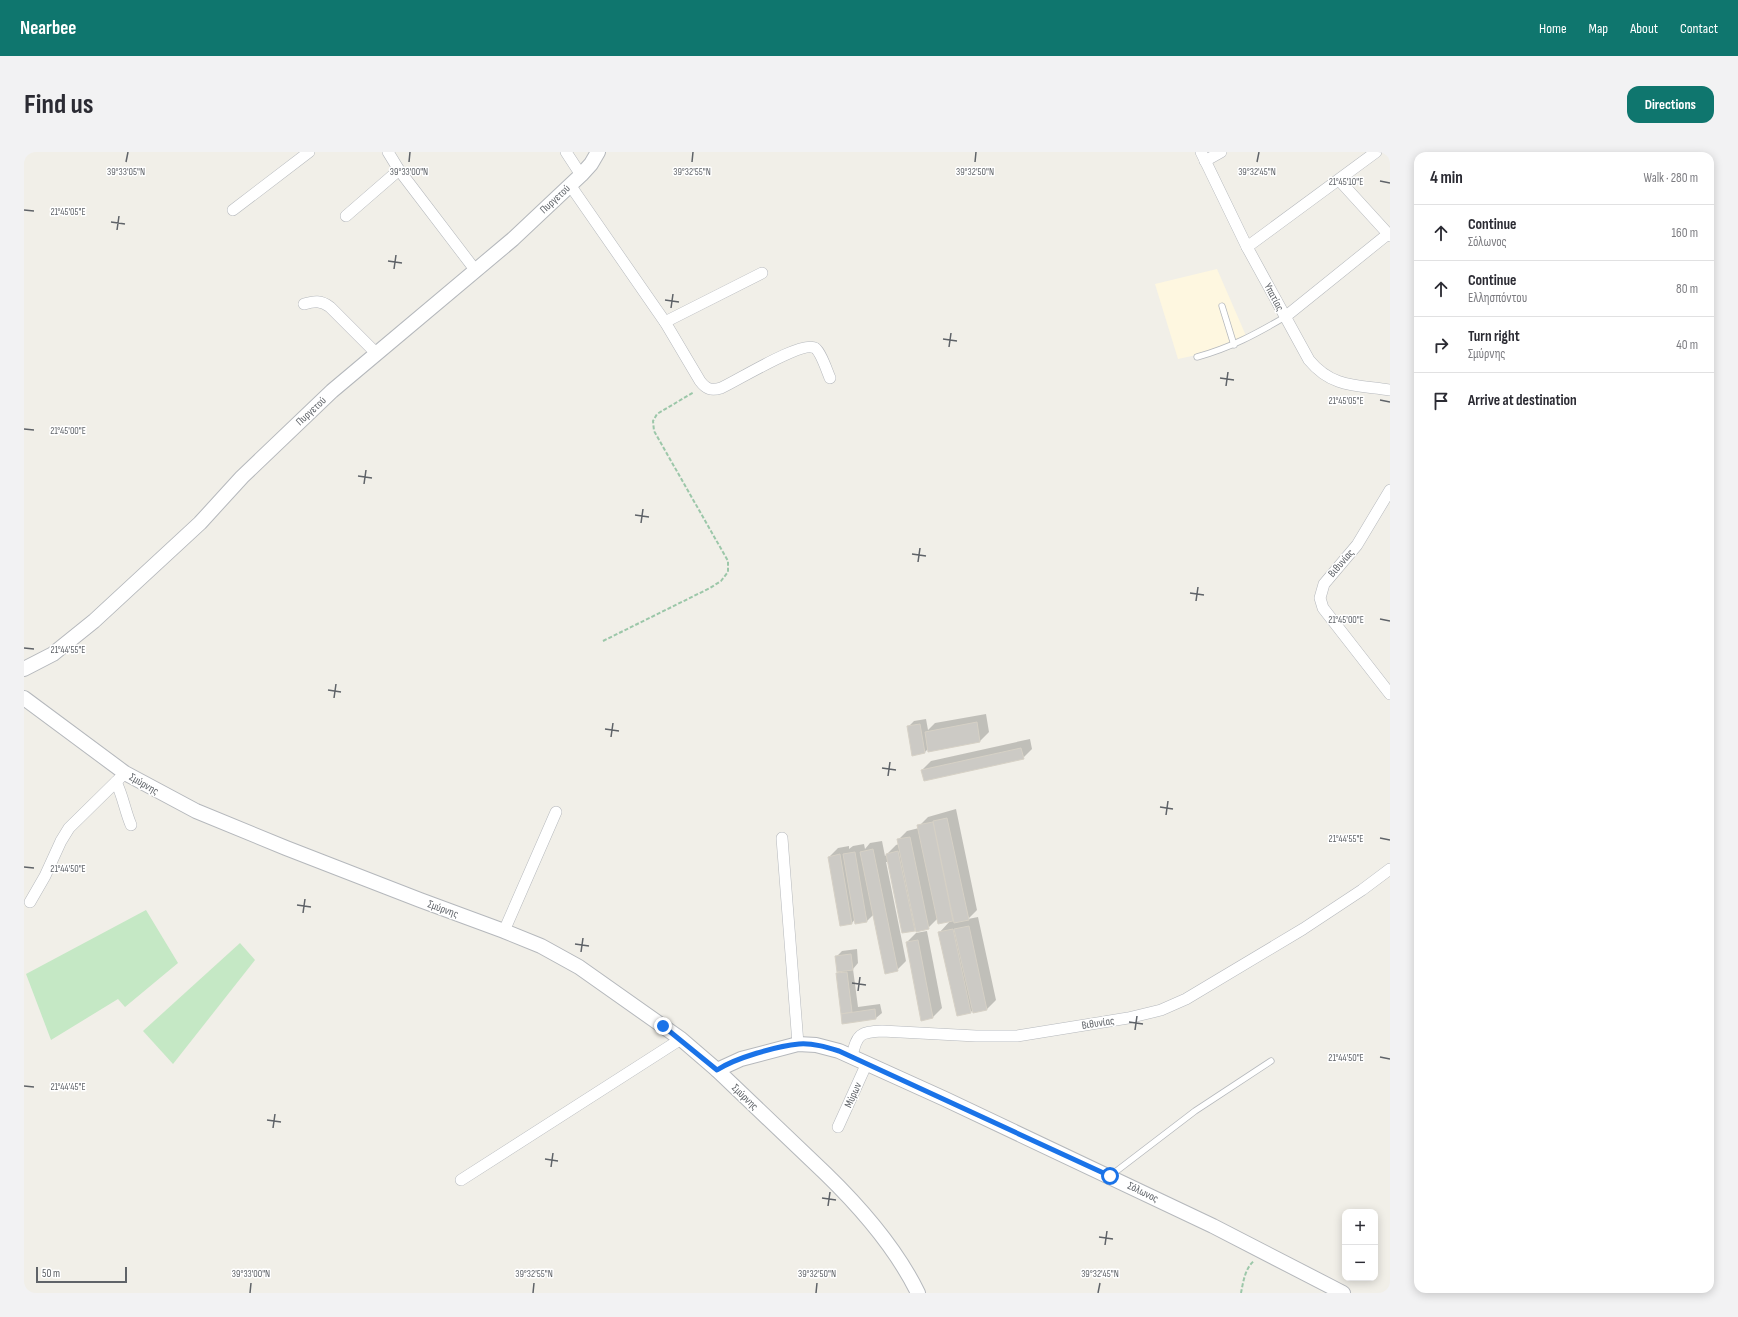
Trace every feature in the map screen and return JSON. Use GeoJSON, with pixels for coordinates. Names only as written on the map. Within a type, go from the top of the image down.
{"type":"FeatureCollection","features":[{"type":"Feature","properties":{"kind":"street"},"geometry":{"type":"LineString","coordinates":[[233,210],[309,152]]}},
{"type":"Feature","properties":{"kind":"street"},"geometry":{"type":"LineString","coordinates":[[388,152],[476,271]]}},
{"type":"Feature","properties":{"kind":"street"},"geometry":{"type":"LineString","coordinates":[[566,152],[581,175]]}},
{"type":"Feature","properties":{"kind":"street","name":"Πυργετού"},"geometry":{"type":"LineString","coordinates":[[24,669],[53,654],[94,621],[200,523],[242,477],[293,427],[376,353],[513,239],[581,175],[591,164],[598,152]]}},
{"type":"Feature","properties":{"kind":"street"},"geometry":{"type":"LineString","coordinates":[[1203,157],[1221,152]]}},
{"type":"Feature","properties":{"kind":"street"},"geometry":{"type":"LineString","coordinates":[[1247,247],[1376,152]]}},
{"type":"Feature","properties":{"kind":"street","name":"Υπατίας"},"geometry":{"type":"LineString","coordinates":[[1203,157],[1247,247],[1307,357],[1322,373],[1336,381],[1390,390]]}},
{"type":"Feature","properties":{"kind":"street"},"geometry":{"type":"LineString","coordinates":[[346,216],[400,170]]}},
{"type":"Feature","properties":{"kind":"street"},"geometry":{"type":"LineString","coordinates":[[1285,317],[1389,235],[1339,180]]}},
{"type":"Feature","properties":{"kind":"street"},"geometry":{"type":"LineString","coordinates":[[570,185],[665,322],[703,384],[711,390],[721,388],[776,359],[807,346],[813,347],[818,351],[830,378]]}},
{"type":"Feature","properties":{"kind":"street"},"geometry":{"type":"LineString","coordinates":[[665,322],[762,273]]}},
{"type":"Feature","properties":{"kind":"street"},"geometry":{"type":"LineString","coordinates":[[304,304],[312,301],[323,302],[330,307],[376,353]]}},
{"type":"Feature","properties":{"kind":"street","name":"Βιθυνίας"},"geometry":{"type":"LineString","coordinates":[[1390,490],[1357,545],[1325,582],[1320,598],[1324,608],[1390,694]]}},
{"type":"Feature","properties":{"kind":"street","name":"Σμύρνης"},"geometry":{"type":"LineString","coordinates":[[24,698],[121,777],[196,812],[541,946],[580,967],[681,1040],[717,1070],[826,1174],[847,1195],[886,1242],[910,1276],[918,1293]]}},
{"type":"Feature","properties":{"kind":"street"},"geometry":{"type":"LineString","coordinates":[[121,777],[131,825]]}},
{"type":"Feature","properties":{"kind":"street"},"geometry":{"type":"LineString","coordinates":[[30,902],[69,828],[121,777]]}},
{"type":"Feature","properties":{"kind":"street"},"geometry":{"type":"LineString","coordinates":[[504,931],[556,812]]}},
{"type":"Feature","properties":{"kind":"street"},"geometry":{"type":"LineString","coordinates":[[717,1070],[741,1059],[798,1044],[782,838]]}},
{"type":"Feature","properties":{"kind":"street","name":"Βιθυνίας"},"geometry":{"type":"LineString","coordinates":[[852,1056],[857,1038],[868,1032],[882,1031],[976,1036],[1017,1036],[1128,1018],[1161,1010],[1186,999],[1303,929],[1362,890],[1390,869]]}},
{"type":"Feature","properties":{"kind":"street"},"geometry":{"type":"LineString","coordinates":[[461,1180],[681,1040]]}},
{"type":"Feature","properties":{"kind":"street","name":"Σόλωνος"},"geometry":{"type":"LineString","coordinates":[[798,1044],[827,1047],[852,1056],[1110,1176],[1266,1252],[1343,1293]]}},
{"type":"Feature","properties":{"kind":"street","name":"Μύρων"},"geometry":{"type":"LineString","coordinates":[[838,1127],[867,1063]]}},
{"type":"Feature","properties":{"kind":"lane"},"geometry":{"type":"LineString","coordinates":[[1222,306],[1234,345]]}},
{"type":"Feature","properties":{"kind":"lane"},"geometry":{"type":"LineString","coordinates":[[1197,357],[1234,345],[1285,317]]}},
{"type":"Feature","properties":{"kind":"lane"},"geometry":{"type":"LineString","coordinates":[[1110,1176],[1195,1111],[1271,1061]]}},
{"type":"Feature","properties":{"kind":"path"},"geometry":{"type":"LineString","coordinates":[[603,641],[710,588],[721,581],[728,572],[728,561],[654,431],[653,421],[657,414],[685,398],[703,384]]}},
{"type":"Feature","properties":{"kind":"path"},"geometry":{"type":"LineString","coordinates":[[1241,1293],[1244,1278],[1251,1264],[1266,1252]]}},
{"type":"Feature","properties":{"kind":"shaded area"},"geometry":{"type":"Polygon","coordinates":[[[1217,269],[1247,338],[1224,349],[1178,359],[1155,284],[1217,269]]]}},
{"type":"Feature","properties":{"kind":"green space"},"geometry":{"type":"Polygon","coordinates":[[[146,910],[178,963],[125,1007],[118,999],[51,1040],[26,974],[146,910]]]}},
{"type":"Feature","properties":{"kind":"green space"},"geometry":{"type":"Polygon","coordinates":[[[240,943],[255,960],[173,1064],[143,1031],[240,943]]]}},
{"type":"Feature","properties":{"kind":"building"},"geometry":{"type":"Polygon","coordinates":[[[977,722],[980,742],[928,752],[925,732],[977,722]]]}},
{"type":"Feature","properties":{"kind":"building"},"geometry":{"type":"Polygon","coordinates":[[[920,724],[925,753],[912,756],[907,726],[920,724]]]}},
{"type":"Feature","properties":{"kind":"building"},"geometry":{"type":"Polygon","coordinates":[[[1021,748],[1024,759],[924,781],[921,770],[1021,748]]]}},
{"type":"Feature","properties":{"kind":"building"},"geometry":{"type":"Polygon","coordinates":[[[947,818],[969,920],[954,923],[933,821],[947,818]]]}},
{"type":"Feature","properties":{"kind":"building"},"geometry":{"type":"Polygon","coordinates":[[[933,822],[953,921],[938,924],[917,825],[933,822]]]}},
{"type":"Feature","properties":{"kind":"building"},"geometry":{"type":"Polygon","coordinates":[[[910,837],[929,929],[916,932],[897,839],[910,837]]]}},
{"type":"Feature","properties":{"kind":"building"},"geometry":{"type":"Polygon","coordinates":[[[873,849],[898,971],[885,974],[860,852],[873,849]]]}},
{"type":"Feature","properties":{"kind":"building"},"geometry":{"type":"Polygon","coordinates":[[[898,851],[915,931],[902,933],[886,854],[898,851]]]}},
{"type":"Feature","properties":{"kind":"building"},"geometry":{"type":"Polygon","coordinates":[[[855,852],[867,922],[855,924],[843,854],[855,852]]]}},
{"type":"Feature","properties":{"kind":"building"},"geometry":{"type":"Polygon","coordinates":[[[840,854],[852,924],[840,926],[828,857],[840,854]]]}},
{"type":"Feature","properties":{"kind":"building"},"geometry":{"type":"Polygon","coordinates":[[[969,926],[987,1010],[973,1013],[954,929],[969,926]]]}},
{"type":"Feature","properties":{"kind":"building"},"geometry":{"type":"Polygon","coordinates":[[[953,929],[971,1013],[957,1016],[938,932],[953,929]]]}},
{"type":"Feature","properties":{"kind":"building"},"geometry":{"type":"Polygon","coordinates":[[[918,940],[933,1018],[921,1021],[906,942],[918,940]]]}},
{"type":"Feature","properties":{"kind":"building"},"geometry":{"type":"Polygon","coordinates":[[[851,954],[853,970],[837,972],[835,956],[851,954]]]}},
{"type":"Feature","properties":{"kind":"building"},"geometry":{"type":"Polygon","coordinates":[[[847,972],[852,1012],[841,1014],[836,973],[847,972]]]}},
{"type":"Feature","properties":{"kind":"building"},"geometry":{"type":"Polygon","coordinates":[[[875,1009],[876,1019],[842,1024],[841,1014],[875,1009]]]}},
{"type":"Feature","properties":{"kind":"route"},"geometry":{"type":"LineString","coordinates":[[663,1026],[717,1070],[741,1059],[798,1044],[816,1045],[839,1051],[1110,1176]]}}]}
